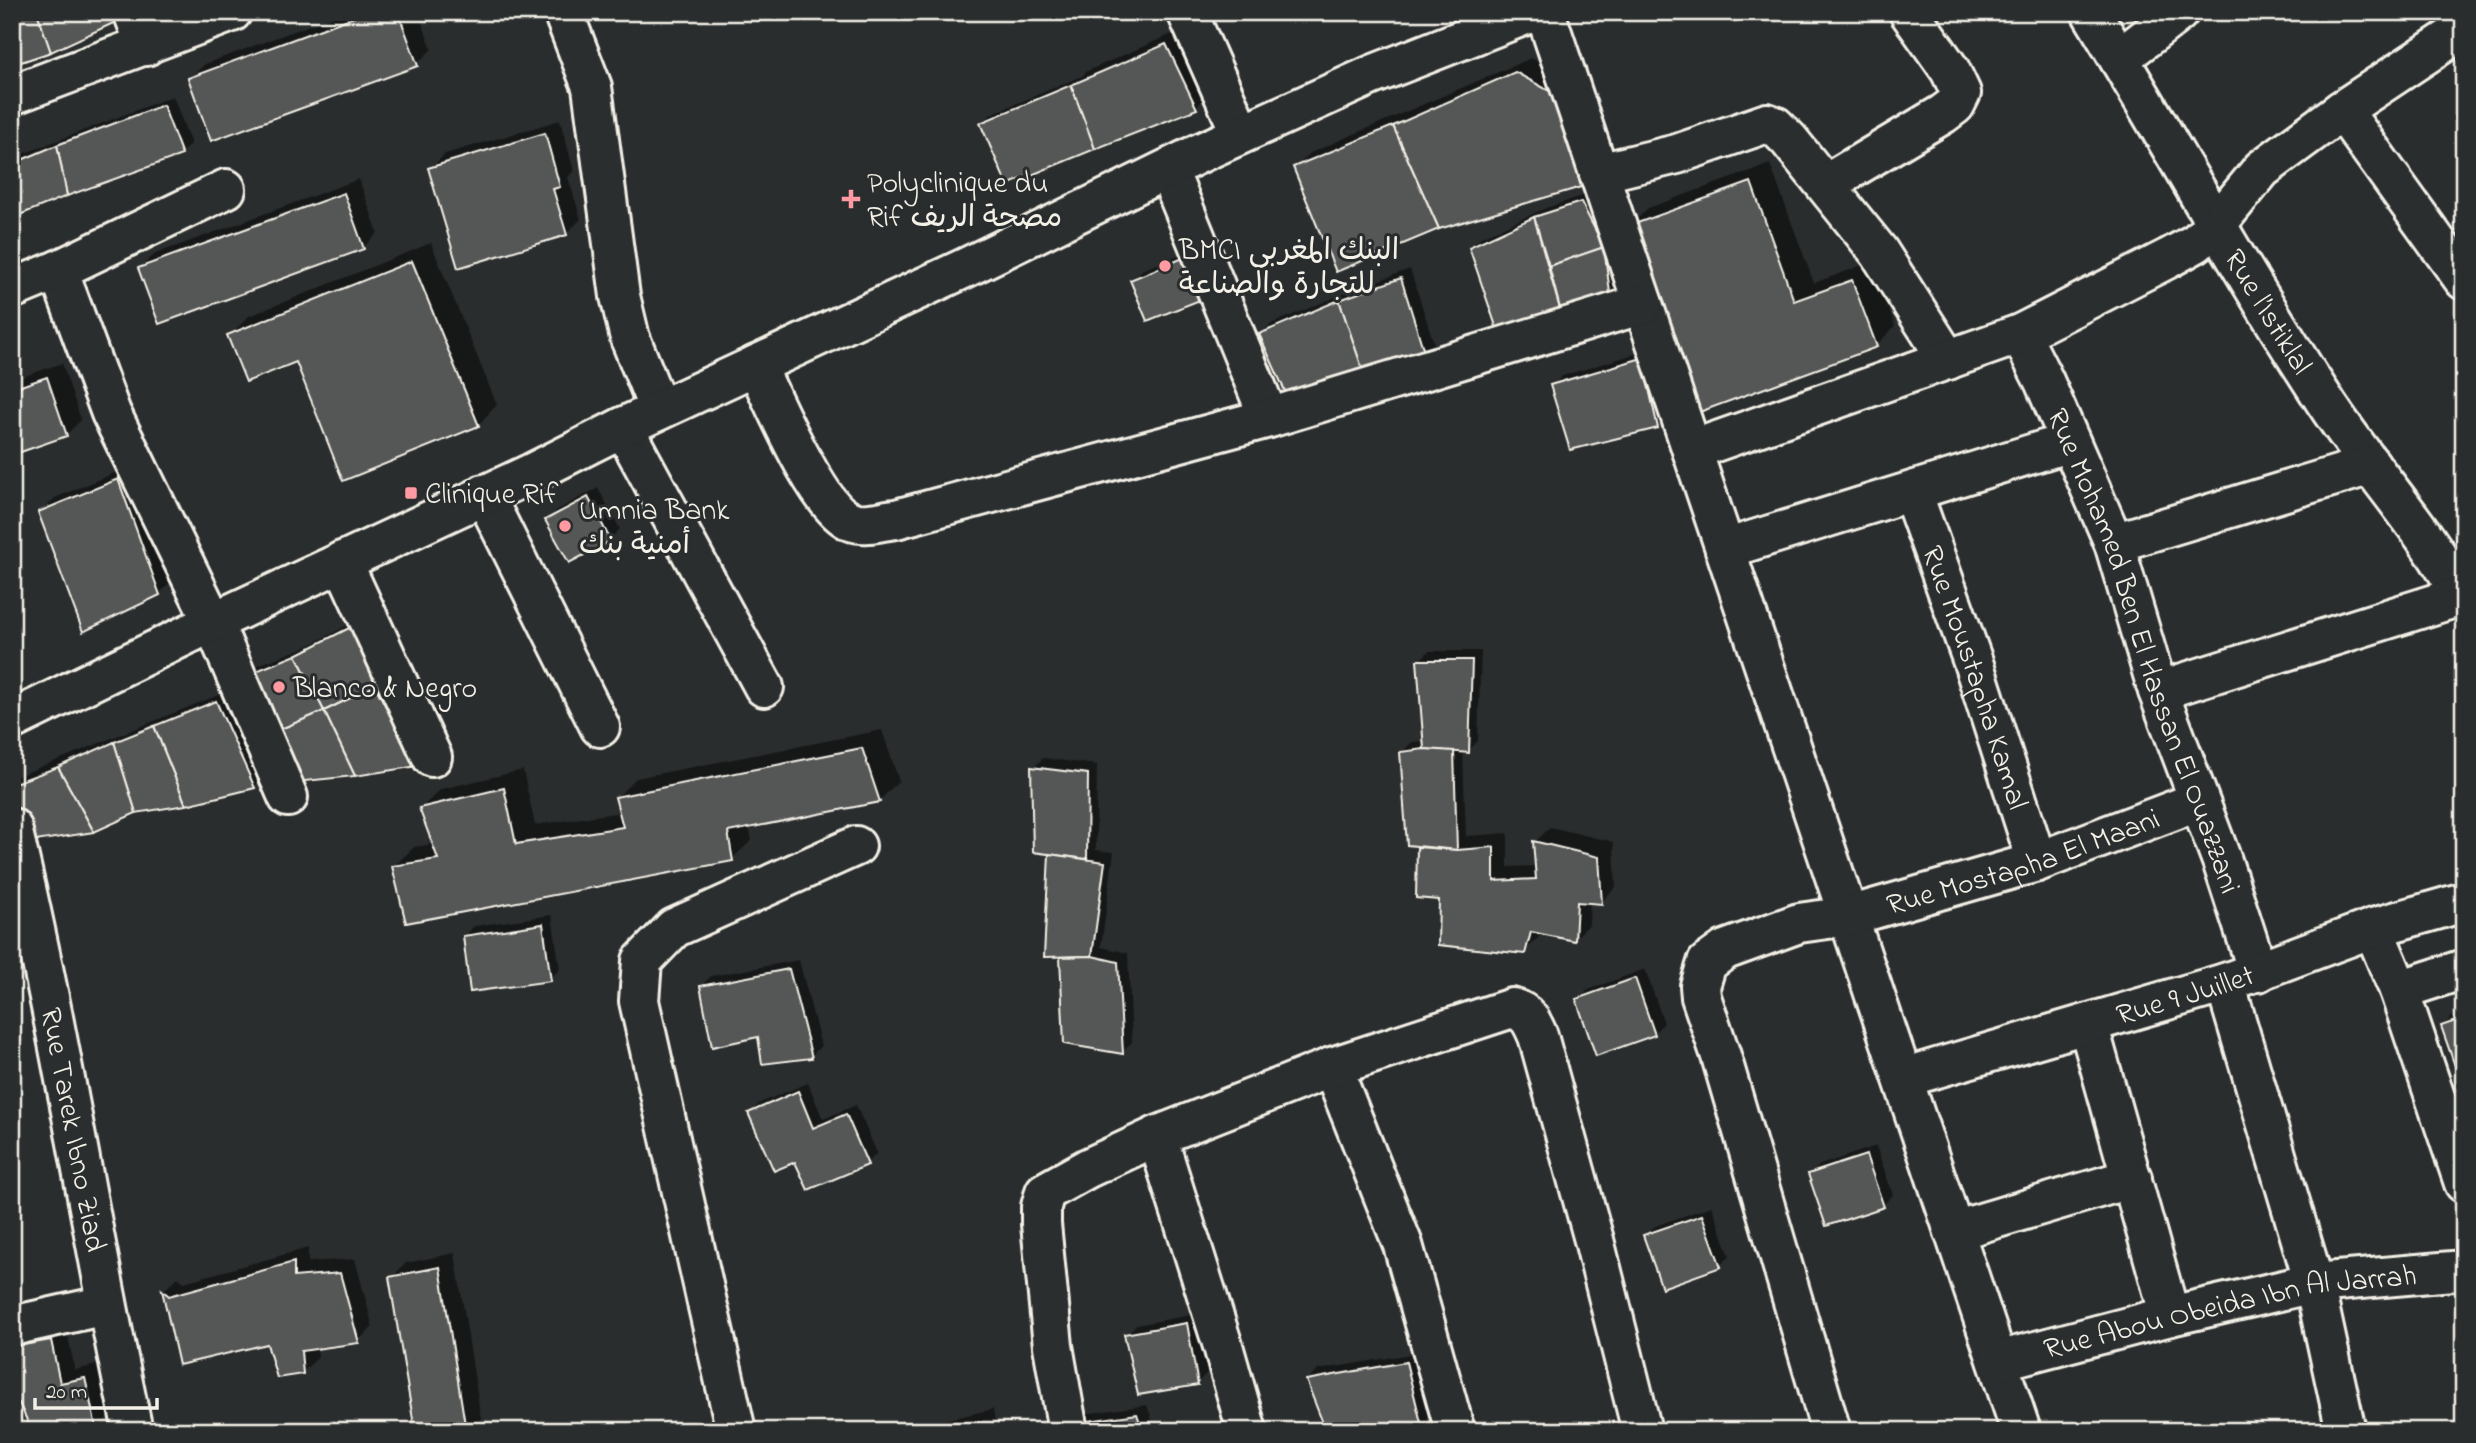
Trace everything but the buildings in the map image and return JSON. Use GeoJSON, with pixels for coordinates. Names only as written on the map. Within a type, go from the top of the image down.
{"type":"FeatureCollection","features":[{"type":"Feature","properties":{"kind":"street"},"geometry":{"type":"LineString","coordinates":[[12,95],[139,29],[232,12]]}},
{"type":"Feature","properties":{"kind":"street"},"geometry":{"type":"LineString","coordinates":[[563,12],[592,87],[620,296],[630,338],[659,410]]}},
{"type":"Feature","properties":{"kind":"street"},"geometry":{"type":"LineString","coordinates":[[1187,12],[1241,134]]}},
{"type":"Feature","properties":{"kind":"street"},"geometry":{"type":"LineString","coordinates":[[12,720],[1241,134],[1372,75],[1533,12]]}},
{"type":"Feature","properties":{"kind":"street"},"geometry":{"type":"LineString","coordinates":[[1545,12],[1998,1361],[2009,1429]]}},
{"type":"Feature","properties":{"kind":"street"},"geometry":{"type":"LineString","coordinates":[[1826,184],[1943,114],[1955,104],[1961,93],[1950,70],[1909,12]]}},
{"type":"Feature","properties":{"kind":"street","name":"Rue l’Istiklal"},"geometry":{"type":"LineString","coordinates":[[2091,12],[2216,225],[2322,398],[2422,531],[2463,597]]}},
{"type":"Feature","properties":{"kind":"street"},"geometry":{"type":"LineString","coordinates":[[2119,59],[2179,12]]}},
{"type":"Feature","properties":{"kind":"street"},"geometry":{"type":"LineString","coordinates":[[1692,450],[2020,334],[2196,243],[2216,225],[2262,169],[2342,110],[2464,29]]}},
{"type":"Feature","properties":{"kind":"street"},"geometry":{"type":"LineString","coordinates":[[2342,110],[2457,257]]}},
{"type":"Feature","properties":{"kind":"street"},"geometry":{"type":"LineString","coordinates":[[1599,173],[1677,154],[1767,123],[1775,126],[1826,184],[1879,252],[1948,360]]}},
{"type":"Feature","properties":{"kind":"street"},"geometry":{"type":"LineString","coordinates":[[1168,170],[1269,418]]}},
{"type":"Feature","properties":{"kind":"street"},"geometry":{"type":"LineString","coordinates":[[12,289],[58,270],[226,189]]}},
{"type":"Feature","properties":{"kind":"street"},"geometry":{"type":"LineString","coordinates":[[58,270],[111,413],[213,622],[288,797]]}},
{"type":"Feature","properties":{"kind":"street"},"geometry":{"type":"LineString","coordinates":[[756,365],[806,467],[832,507],[852,522],[862,523],[897,519],[1269,418],[1643,304]]}},
{"type":"Feature","properties":{"kind":"street","name":"Rue Mohamed Ben El Hassan El Ouazzani"},"geometry":{"type":"LineString","coordinates":[[2020,334],[2044,381],[2114,543],[2158,691],[2222,861],[2242,977],[2346,1431]]}},
{"type":"Feature","properties":{"kind":"street"},"geometry":{"type":"LineString","coordinates":[[623,427],[764,687]]}},
{"type":"Feature","properties":{"kind":"street"},"geometry":{"type":"LineString","coordinates":[[1725,549],[2070,442]]}},
{"type":"Feature","properties":{"kind":"street"},"geometry":{"type":"LineString","coordinates":[[2114,543],[2371,465]]}},
{"type":"Feature","properties":{"kind":"street","name":"Rue Moustapha Kamal"},"geometry":{"type":"LineString","coordinates":[[1912,492],[1973,662],[2037,862]]}},
{"type":"Feature","properties":{"kind":"street"},"geometry":{"type":"LineString","coordinates":[[484,494],[600,727]]}},
{"type":"Feature","properties":{"kind":"street"},"geometry":{"type":"LineString","coordinates":[[342,562],[432,757]]}},
{"type":"Feature","properties":{"kind":"street"},"geometry":{"type":"LineString","coordinates":[[2158,691],[2463,597]]}},
{"type":"Feature","properties":{"kind":"street","name":"Rue Mostapha El Maani"},"geometry":{"type":"LineString","coordinates":[[1831,1431],[1700,986],[1707,963],[1726,950],[1799,923],[1849,916],[2037,862],[2198,801]]}},
{"type":"Feature","properties":{"kind":"street","name":"Rue Tarek Ibno Ziad"},"geometry":{"type":"LineString","coordinates":[[12,828],[133,1431]]}},
{"type":"Feature","properties":{"kind":"street"},"geometry":{"type":"LineString","coordinates":[[736,1431],[639,1001],[642,961],[674,928],[856,846]]}},
{"type":"Feature","properties":{"kind":"street","name":"Rue 9 Juillet"},"geometry":{"type":"LineString","coordinates":[[1903,1078],[2242,977],[2373,928],[2464,902]]}},
{"type":"Feature","properties":{"kind":"street"},"geometry":{"type":"LineString","coordinates":[[2373,928],[2399,990],[2464,1183]]}},
{"type":"Feature","properties":{"kind":"street"},"geometry":{"type":"LineString","coordinates":[[2399,990],[2464,969]]}},
{"type":"Feature","properties":{"kind":"street"},"geometry":{"type":"LineString","coordinates":[[1068,1431],[1053,1346],[1041,1224],[1043,1195],[1049,1188],[1157,1136],[1332,1067],[1512,1008],[1522,1010],[1530,1018],[1538,1036],[1594,1240],[1642,1431]]}},
{"type":"Feature","properties":{"kind":"street"},"geometry":{"type":"LineString","coordinates":[[2088,1024],[2170,1316]]}},
{"type":"Feature","properties":{"kind":"street"},"geometry":{"type":"LineString","coordinates":[[1332,1067],[1403,1245],[1455,1431]]}},
{"type":"Feature","properties":{"kind":"street"},"geometry":{"type":"LineString","coordinates":[[1157,1136],[1247,1431]]}},
{"type":"Feature","properties":{"kind":"street"},"geometry":{"type":"LineString","coordinates":[[1954,1231],[2132,1178]]}},
{"type":"Feature","properties":{"kind":"street","name":"Rue Abou Obeida Ibn Al Jarrah"},"geometry":{"type":"LineString","coordinates":[[1998,1361],[2170,1316],[2314,1283],[2464,1270]]}},
{"type":"Feature","properties":{"kind":"street"},"geometry":{"type":"LineString","coordinates":[[12,1326],[106,1305]]}},
{"type":"Feature","properties":{"kind":"place","name":"Polyclinique du Rif مصحة الريف"},"geometry":{"type":"Point","coordinates":[851,199]}},
{"type":"Feature","properties":{"kind":"place","name":"BMCI البنك المغربي للتجارة والصناعة"},"geometry":{"type":"Point","coordinates":[1165,266]}},
{"type":"Feature","properties":{"kind":"place","name":"Clinique Rif"},"geometry":{"type":"Point","coordinates":[411,493]}},
{"type":"Feature","properties":{"kind":"place","name":"Umnia Bank أمنية بنك"},"geometry":{"type":"Point","coordinates":[565,526]}},
{"type":"Feature","properties":{"kind":"place","name":"Blanco & Negro"},"geometry":{"type":"Point","coordinates":[279,687]}}]}
